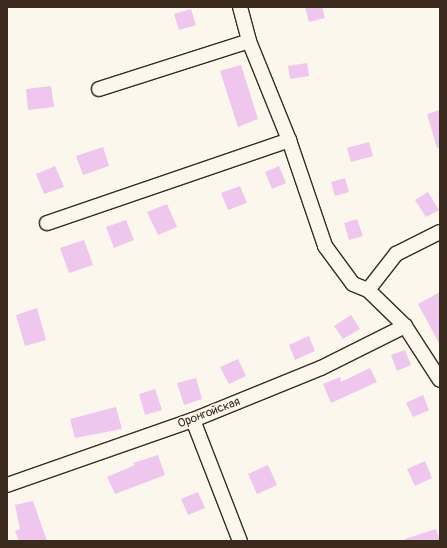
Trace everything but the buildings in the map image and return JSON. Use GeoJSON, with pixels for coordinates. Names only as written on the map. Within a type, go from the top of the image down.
{"type":"FeatureCollection","features":[{"type":"Feature","properties":{"kind":"street"},"geometry":{"type":"LineString","coordinates":[[240,7],[249,41],[288,140],[325,246],[353,284],[368,290],[405,326],[440,380]]}},
{"type":"Feature","properties":{"kind":"street"},"geometry":{"type":"LineString","coordinates":[[98,89],[249,41]]}},
{"type":"Feature","properties":{"kind":"street"},"geometry":{"type":"LineString","coordinates":[[47,223],[288,140]]}},
{"type":"Feature","properties":{"kind":"street"},"geometry":{"type":"LineString","coordinates":[[368,290],[396,254],[440,232]]}},
{"type":"Feature","properties":{"kind":"street","name":"Оронгойская"},"geometry":{"type":"LineString","coordinates":[[7,485],[193,420],[321,368],[405,326]]}},
{"type":"Feature","properties":{"kind":"street"},"geometry":{"type":"LineString","coordinates":[[193,420],[240,541]]}}]}
